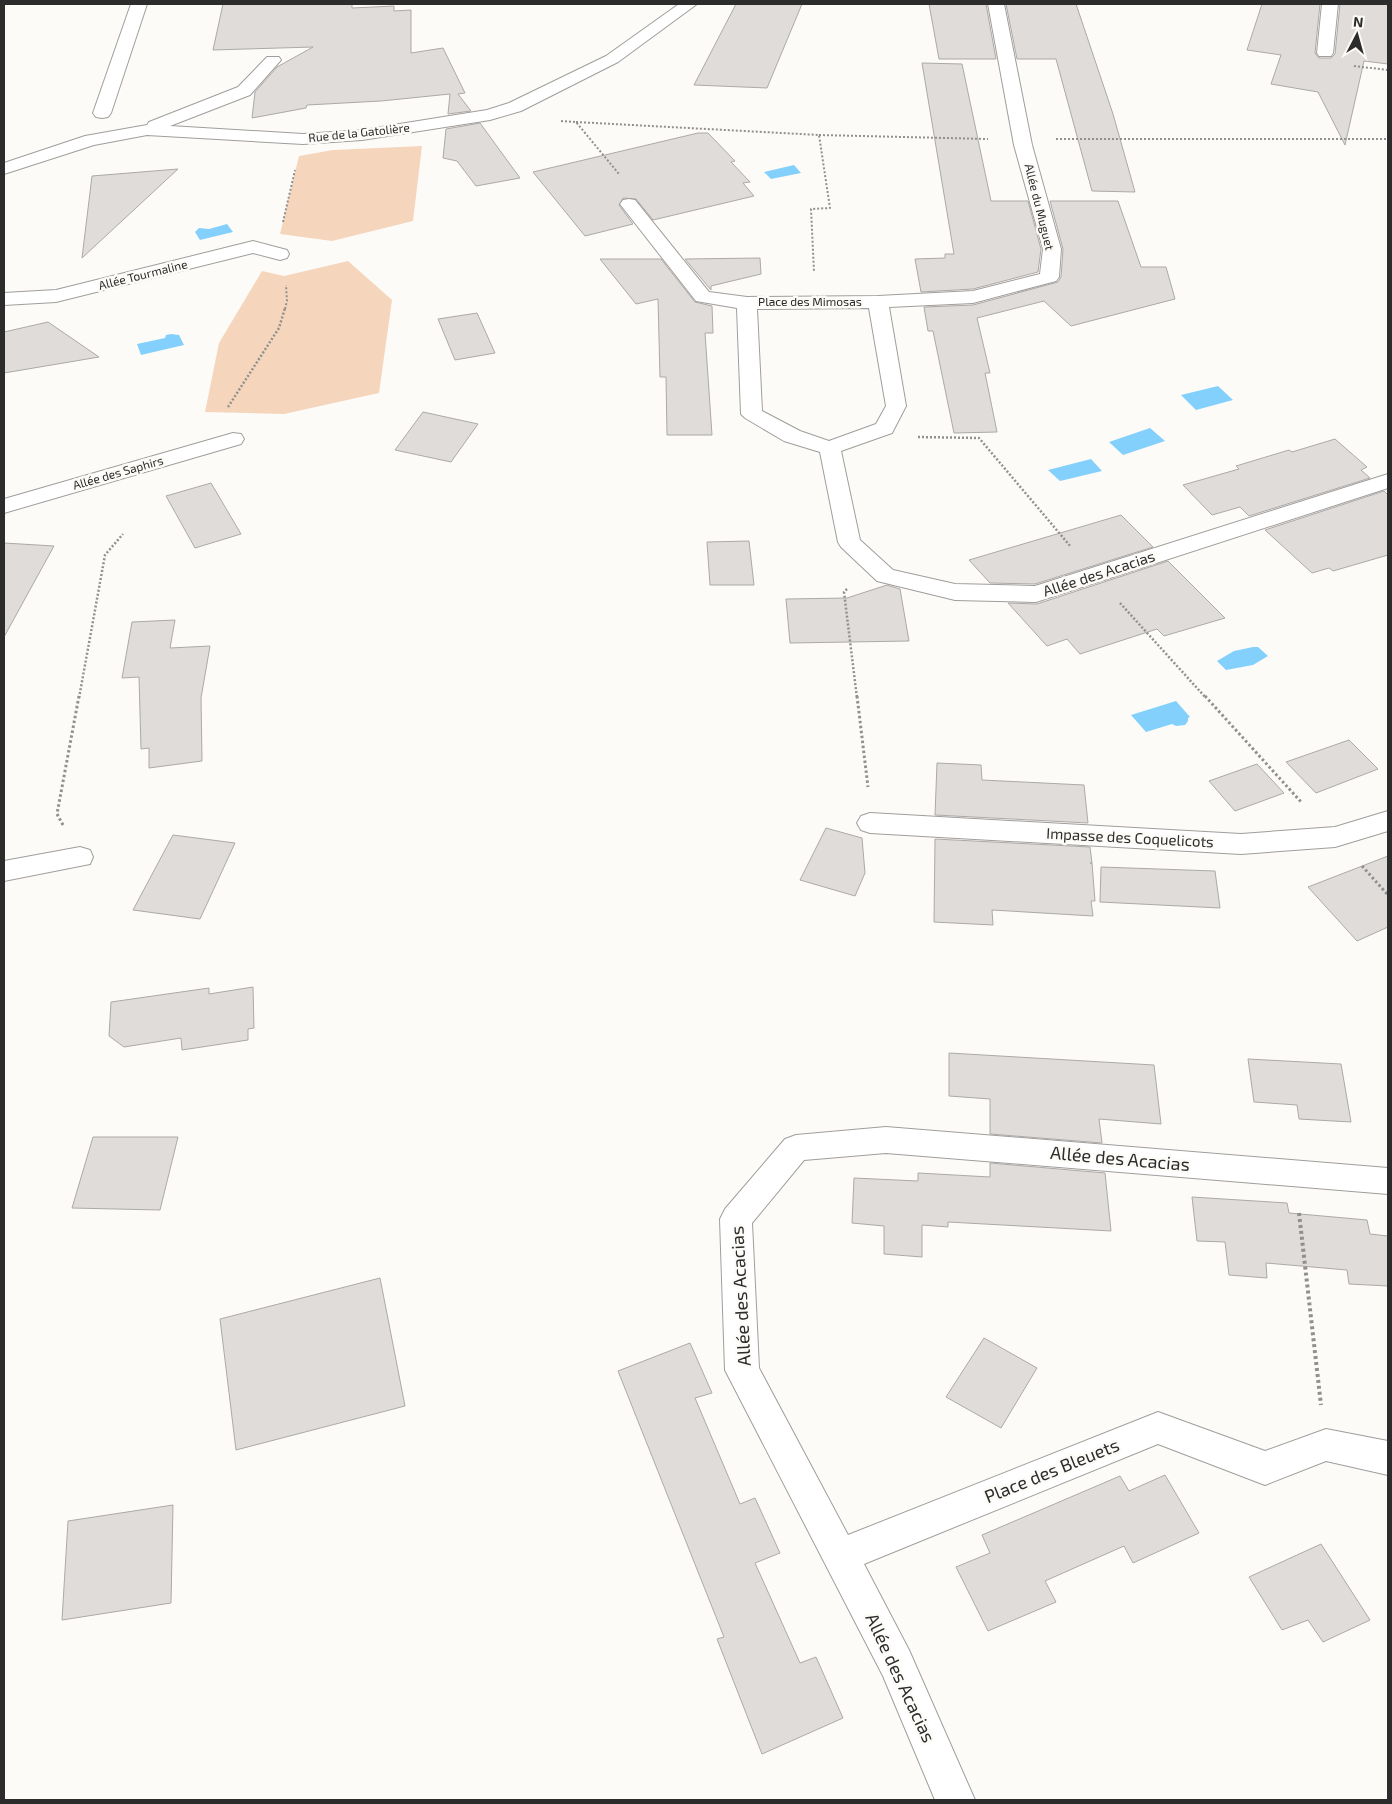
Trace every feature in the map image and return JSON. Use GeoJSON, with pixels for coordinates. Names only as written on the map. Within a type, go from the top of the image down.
{"type":"FeatureCollection","features":[{"type":"Feature","properties":{"kind":"street"},"geometry":{"type":"LineString","coordinates":[[102,113],[139,4]]}},
{"type":"Feature","properties":{"kind":"street","name":"Rue de la Gatolière"},"geometry":{"type":"LineString","coordinates":[[4,168],[91,140],[146,130],[303,139],[362,135],[490,115],[515,107],[612,59],[689,4]]}},
{"type":"Feature","properties":{"kind":"street"},"geometry":{"type":"LineString","coordinates":[[996,4],[1022,142]]}},
{"type":"Feature","properties":{"kind":"street"},"geometry":{"type":"LineString","coordinates":[[1325,53],[1330,4]]}},
{"type":"Feature","properties":{"kind":"street"},"geometry":{"type":"LineString","coordinates":[[146,130],[244,91],[274,60]]}},
{"type":"Feature","properties":{"kind":"street","name":"Allée du Muguet"},"geometry":{"type":"LineString","coordinates":[[878,302],[973,297],[1048,277],[1052,249],[1022,142]]}},
{"type":"Feature","properties":{"kind":"street"},"geometry":{"type":"LineString","coordinates":[[629,204],[703,297],[747,303]]}},
{"type":"Feature","properties":{"kind":"street","name":"Allée Tourmaline"},"geometry":{"type":"LineString","coordinates":[[4,299],[56,296],[254,247],[280,254]]}},
{"type":"Feature","properties":{"kind":"street","name":"Place des Mimosas"},"geometry":{"type":"LineString","coordinates":[[830,448],[792,436],[752,414],[747,303],[878,302],[896,406],[884,428]]}},
{"type":"Feature","properties":{"kind":"street"},"geometry":{"type":"LineString","coordinates":[[830,448],[884,428]]}},
{"type":"Feature","properties":{"kind":"street","name":"Allée des Saphirs"},"geometry":{"type":"LineString","coordinates":[[4,506],[233,439]]}},
{"type":"Feature","properties":{"kind":"street","name":"Allée des Acacias"},"geometry":{"type":"LineString","coordinates":[[830,448],[849,542],[885,576],[955,592],[1036,594],[1388,481]]}},
{"type":"Feature","properties":{"kind":"street","name":"Impasse des Coquelicots"},"geometry":{"type":"LineString","coordinates":[[870,823],[1241,844],[1335,837],[1388,820]]}},
{"type":"Feature","properties":{"kind":"street"},"geometry":{"type":"LineString","coordinates":[[4,871],[80,857]]}},
{"type":"Feature","properties":{"kind":"street","name":"Allée des Acacias"},"geometry":{"type":"LineString","coordinates":[[955,1800],[896,1663],[742,1370],[736,1219],[796,1148],[886,1140],[1388,1181]]}},
{"type":"Feature","properties":{"kind":"street","name":"Place des Bleuets"},"geometry":{"type":"LineString","coordinates":[[840,1556],[1158,1428],[1265,1468],[1326,1445]]}},
{"type":"Feature","properties":{"kind":"street"},"geometry":{"type":"LineString","coordinates":[[1326,1445],[1388,1458]]}},
{"type":"Feature","properties":{"kind":"path"},"geometry":{"type":"LineString","coordinates":[[557,121],[819,135],[1022,142],[1388,139]]}},
{"type":"Feature","properties":{"kind":"path"},"geometry":{"type":"LineString","coordinates":[[576,122],[619,173],[629,204]]}},
{"type":"Feature","properties":{"kind":"path"},"geometry":{"type":"LineString","coordinates":[[815,302],[811,209],[830,208],[819,135]]}},
{"type":"Feature","properties":{"kind":"path"},"geometry":{"type":"LineString","coordinates":[[233,439],[226,412],[279,328],[287,302],[287,288],[280,254],[280,234],[303,139]]}},
{"type":"Feature","properties":{"kind":"path"},"geometry":{"type":"LineString","coordinates":[[884,428],[912,437],[979,438],[1095,575]]}},
{"type":"Feature","properties":{"kind":"path"},"geometry":{"type":"LineString","coordinates":[[80,857],[57,814],[105,554],[124,534]]}},
{"type":"Feature","properties":{"kind":"path"},"geometry":{"type":"LineString","coordinates":[[844,592],[868,775]]}},
{"type":"Feature","properties":{"kind":"path"},"geometry":{"type":"LineString","coordinates":[[1134,620],[1294,794]]}},
{"type":"Feature","properties":{"kind":"path"},"geometry":{"type":"LineString","coordinates":[[1294,1173],[1326,1445]]}},
{"type":"Feature","properties":{"kind":"shaded area"},"geometry":{"type":"Polygon","coordinates":[[[422,146],[413,221],[332,241],[280,234],[299,156],[333,150],[422,146]]]}},
{"type":"Feature","properties":{"kind":"shaded area"},"geometry":{"type":"Polygon","coordinates":[[[348,261],[392,300],[379,393],[284,414],[205,412],[219,343],[262,271],[284,276],[348,261]]]}},
{"type":"Feature","properties":{"kind":"water"},"geometry":{"type":"Polygon","coordinates":[[[794,165],[801,173],[771,179],[764,172],[794,165]]]}},
{"type":"Feature","properties":{"kind":"water"},"geometry":{"type":"Polygon","coordinates":[[[227,224],[233,232],[200,240],[195,232],[199,228],[209,229],[227,224]]]}},
{"type":"Feature","properties":{"kind":"water"},"geometry":{"type":"Polygon","coordinates":[[[166,335],[179,335],[184,345],[141,355],[137,344],[165,338],[166,335]]]}},
{"type":"Feature","properties":{"kind":"water"},"geometry":{"type":"Polygon","coordinates":[[[1218,386],[1233,400],[1196,410],[1181,395],[1218,386]]]}},
{"type":"Feature","properties":{"kind":"water"},"geometry":{"type":"Polygon","coordinates":[[[1150,428],[1165,441],[1123,455],[1109,442],[1150,428]]]}},
{"type":"Feature","properties":{"kind":"water"},"geometry":{"type":"Polygon","coordinates":[[[1091,459],[1102,471],[1060,481],[1048,470],[1091,459]]]}},
{"type":"Feature","properties":{"kind":"water"},"geometry":{"type":"Polygon","coordinates":[[[1258,647],[1268,656],[1253,665],[1226,670],[1217,661],[1234,651],[1258,647]]]}},
{"type":"Feature","properties":{"kind":"water"},"geometry":{"type":"Polygon","coordinates":[[[1176,701],[1190,717],[1185,725],[1176,726],[1172,724],[1146,732],[1131,715],[1176,701]]]}},
{"type":"Feature","properties":{"kind":"building"},"geometry":{"type":"Polygon","coordinates":[[[223,4],[352,4],[352,8],[394,6],[394,11],[411,10],[411,53],[443,48],[465,93],[458,94],[471,111],[448,114],[450,94],[381,101],[307,105],[306,108],[252,118],[255,92],[277,67],[313,47],[213,50],[223,4]]]}},
{"type":"Feature","properties":{"kind":"building"},"geometry":{"type":"Polygon","coordinates":[[[736,4],[802,4],[767,88],[694,85],[736,4]]]}},
{"type":"Feature","properties":{"kind":"building"},"geometry":{"type":"Polygon","coordinates":[[[929,4],[986,4],[996,59],[939,59],[929,4]]]}},
{"type":"Feature","properties":{"kind":"building"},"geometry":{"type":"Polygon","coordinates":[[[1006,4],[1076,4],[1113,114],[1135,192],[1092,191],[1056,59],[1017,59],[1006,4]]]}},
{"type":"Feature","properties":{"kind":"building"},"geometry":{"type":"Polygon","coordinates":[[[1262,4],[1320,4],[1315,53],[1319,58],[1331,58],[1335,54],[1340,4],[1388,4],[1388,64],[1364,61],[1345,145],[1318,92],[1271,84],[1281,55],[1247,50],[1262,4]]]}},
{"type":"Feature","properties":{"kind":"building"},"geometry":{"type":"Polygon","coordinates":[[[922,63],[962,64],[991,201],[1028,201],[1041,249],[1038,272],[973,289],[921,292],[915,259],[945,258],[945,254],[954,254],[922,63]]]}},
{"type":"Feature","properties":{"kind":"building"},"geometry":{"type":"Polygon","coordinates":[[[480,123],[520,178],[476,186],[457,161],[443,158],[446,129],[480,123]]]}},
{"type":"Feature","properties":{"kind":"building"},"geometry":{"type":"Polygon","coordinates":[[[698,133],[708,133],[735,161],[731,162],[750,182],[743,183],[754,196],[653,220],[636,199],[623,198],[619,205],[633,224],[585,236],[533,172],[698,133]]]}},
{"type":"Feature","properties":{"kind":"building"},"geometry":{"type":"Polygon","coordinates":[[[178,169],[82,258],[92,176],[178,169]]]}},
{"type":"Feature","properties":{"kind":"building"},"geometry":{"type":"Polygon","coordinates":[[[1050,201],[1118,201],[1141,267],[1166,267],[1175,299],[1071,326],[1044,301],[977,318],[990,373],[985,373],[997,432],[954,433],[933,331],[928,331],[924,307],[973,305],[1058,282],[1061,277],[1063,249],[1050,201]]]}},
{"type":"Feature","properties":{"kind":"building"},"geometry":{"type":"Polygon","coordinates":[[[760,258],[761,274],[711,286],[711,290],[685,259],[760,258]]]}},
{"type":"Feature","properties":{"kind":"building"},"geometry":{"type":"Polygon","coordinates":[[[600,259],[661,259],[695,302],[712,306],[713,333],[705,333],[712,435],[667,435],[666,377],[660,377],[658,299],[636,304],[600,259]]]}},
{"type":"Feature","properties":{"kind":"building"},"geometry":{"type":"Polygon","coordinates":[[[477,313],[495,353],[455,360],[438,319],[477,313]]]}},
{"type":"Feature","properties":{"kind":"building"},"geometry":{"type":"Polygon","coordinates":[[[48,322],[99,357],[4,373],[4,332],[48,322]]]}},
{"type":"Feature","properties":{"kind":"building"},"geometry":{"type":"Polygon","coordinates":[[[423,412],[478,424],[451,462],[395,450],[423,412]]]}},
{"type":"Feature","properties":{"kind":"building"},"geometry":{"type":"Polygon","coordinates":[[[1335,439],[1367,467],[1361,470],[1370,478],[1249,516],[1240,507],[1212,515],[1183,485],[1239,469],[1236,466],[1335,439]]]}},
{"type":"Feature","properties":{"kind":"building"},"geometry":{"type":"Polygon","coordinates":[[[211,483],[241,534],[195,548],[166,496],[211,483]]]}},
{"type":"Feature","properties":{"kind":"building"},"geometry":{"type":"Polygon","coordinates":[[[1384,491],[1388,495],[1388,555],[1333,571],[1329,568],[1312,573],[1265,530],[1384,491]]]}},
{"type":"Feature","properties":{"kind":"building"},"geometry":{"type":"Polygon","coordinates":[[[1121,515],[1153,547],[1035,584],[990,583],[969,560],[1121,515]]]}},
{"type":"Feature","properties":{"kind":"building"},"geometry":{"type":"Polygon","coordinates":[[[749,541],[754,585],[710,585],[707,542],[749,541]]]}},
{"type":"Feature","properties":{"kind":"building"},"geometry":{"type":"Polygon","coordinates":[[[4,543],[54,546],[4,637],[4,543]]]}},
{"type":"Feature","properties":{"kind":"building"},"geometry":{"type":"Polygon","coordinates":[[[1168,561],[1225,618],[1164,636],[1157,629],[1080,654],[1067,639],[1047,646],[1008,603],[1037,604],[1168,561]]]}},
{"type":"Feature","properties":{"kind":"building"},"geometry":{"type":"Polygon","coordinates":[[[887,585],[900,589],[909,641],[790,643],[786,599],[847,598],[887,585]]]}},
{"type":"Feature","properties":{"kind":"building"},"geometry":{"type":"Polygon","coordinates":[[[175,620],[170,648],[210,646],[201,698],[202,761],[149,768],[149,748],[141,749],[139,677],[122,678],[132,622],[175,620]]]}},
{"type":"Feature","properties":{"kind":"building"},"geometry":{"type":"Polygon","coordinates":[[[1349,740],[1378,769],[1316,793],[1286,762],[1349,740]]]}},
{"type":"Feature","properties":{"kind":"building"},"geometry":{"type":"Polygon","coordinates":[[[937,763],[981,765],[982,780],[1084,785],[1088,823],[935,815],[937,763]]]}},
{"type":"Feature","properties":{"kind":"building"},"geometry":{"type":"Polygon","coordinates":[[[1257,764],[1284,793],[1235,811],[1209,781],[1257,764]]]}},
{"type":"Feature","properties":{"kind":"building"},"geometry":{"type":"Polygon","coordinates":[[[826,828],[862,838],[865,873],[855,896],[800,880],[826,828]]]}},
{"type":"Feature","properties":{"kind":"building"},"geometry":{"type":"Polygon","coordinates":[[[173,835],[235,843],[200,919],[133,910],[173,835]]]}},
{"type":"Feature","properties":{"kind":"building"},"geometry":{"type":"Polygon","coordinates":[[[935,839],[1090,847],[1095,901],[1091,901],[1093,916],[992,910],[993,925],[934,922],[935,839]]]}},
{"type":"Feature","properties":{"kind":"building"},"geometry":{"type":"Polygon","coordinates":[[[1388,856],[1388,927],[1357,941],[1308,887],[1388,856]]]}},
{"type":"Feature","properties":{"kind":"building"},"geometry":{"type":"Polygon","coordinates":[[[1101,867],[1215,871],[1220,908],[1100,902],[1101,867]]]}},
{"type":"Feature","properties":{"kind":"building"},"geometry":{"type":"Polygon","coordinates":[[[253,987],[254,1028],[248,1029],[248,1040],[182,1050],[181,1038],[124,1047],[109,1036],[111,1002],[209,988],[209,994],[253,987]]]}},
{"type":"Feature","properties":{"kind":"building"},"geometry":{"type":"Polygon","coordinates":[[[949,1053],[1154,1065],[1161,1124],[1099,1119],[1102,1143],[990,1134],[990,1099],[949,1096],[949,1053]]]}},
{"type":"Feature","properties":{"kind":"building"},"geometry":{"type":"Polygon","coordinates":[[[1248,1059],[1341,1064],[1351,1122],[1299,1119],[1297,1105],[1254,1102],[1248,1059]]]}},
{"type":"Feature","properties":{"kind":"building"},"geometry":{"type":"Polygon","coordinates":[[[93,1137],[178,1137],[160,1210],[72,1208],[93,1137]]]}},
{"type":"Feature","properties":{"kind":"building"},"geometry":{"type":"Polygon","coordinates":[[[990,1163],[1105,1173],[1111,1231],[948,1222],[948,1227],[922,1225],[922,1257],[884,1254],[884,1226],[852,1223],[854,1178],[918,1181],[918,1173],[990,1177],[990,1163]]]}},
{"type":"Feature","properties":{"kind":"building"},"geometry":{"type":"Polygon","coordinates":[[[1192,1197],[1287,1203],[1289,1213],[1367,1220],[1370,1234],[1388,1236],[1388,1286],[1349,1284],[1347,1270],[1266,1263],[1267,1278],[1229,1275],[1225,1242],[1197,1241],[1192,1197]]]}},
{"type":"Feature","properties":{"kind":"building"},"geometry":{"type":"Polygon","coordinates":[[[380,1278],[405,1406],[236,1450],[220,1319],[380,1278]]]}},
{"type":"Feature","properties":{"kind":"building"},"geometry":{"type":"Polygon","coordinates":[[[984,1338],[1037,1368],[1001,1428],[946,1397],[984,1338]]]}},
{"type":"Feature","properties":{"kind":"building"},"geometry":{"type":"Polygon","coordinates":[[[690,1343],[712,1393],[695,1398],[740,1504],[755,1498],[780,1553],[755,1563],[800,1663],[816,1657],[843,1718],[762,1754],[717,1639],[724,1637],[618,1371],[690,1343]]]}},
{"type":"Feature","properties":{"kind":"building"},"geometry":{"type":"Polygon","coordinates":[[[1165,1475],[1199,1533],[1133,1563],[1124,1546],[1045,1581],[1056,1602],[988,1631],[956,1567],[990,1553],[982,1535],[1120,1476],[1129,1491],[1165,1475]]]}},
{"type":"Feature","properties":{"kind":"building"},"geometry":{"type":"Polygon","coordinates":[[[173,1505],[171,1603],[62,1620],[68,1521],[173,1505]]]}},
{"type":"Feature","properties":{"kind":"building"},"geometry":{"type":"Polygon","coordinates":[[[1321,1544],[1370,1620],[1323,1642],[1308,1620],[1282,1630],[1249,1577],[1321,1544]]]}}]}
